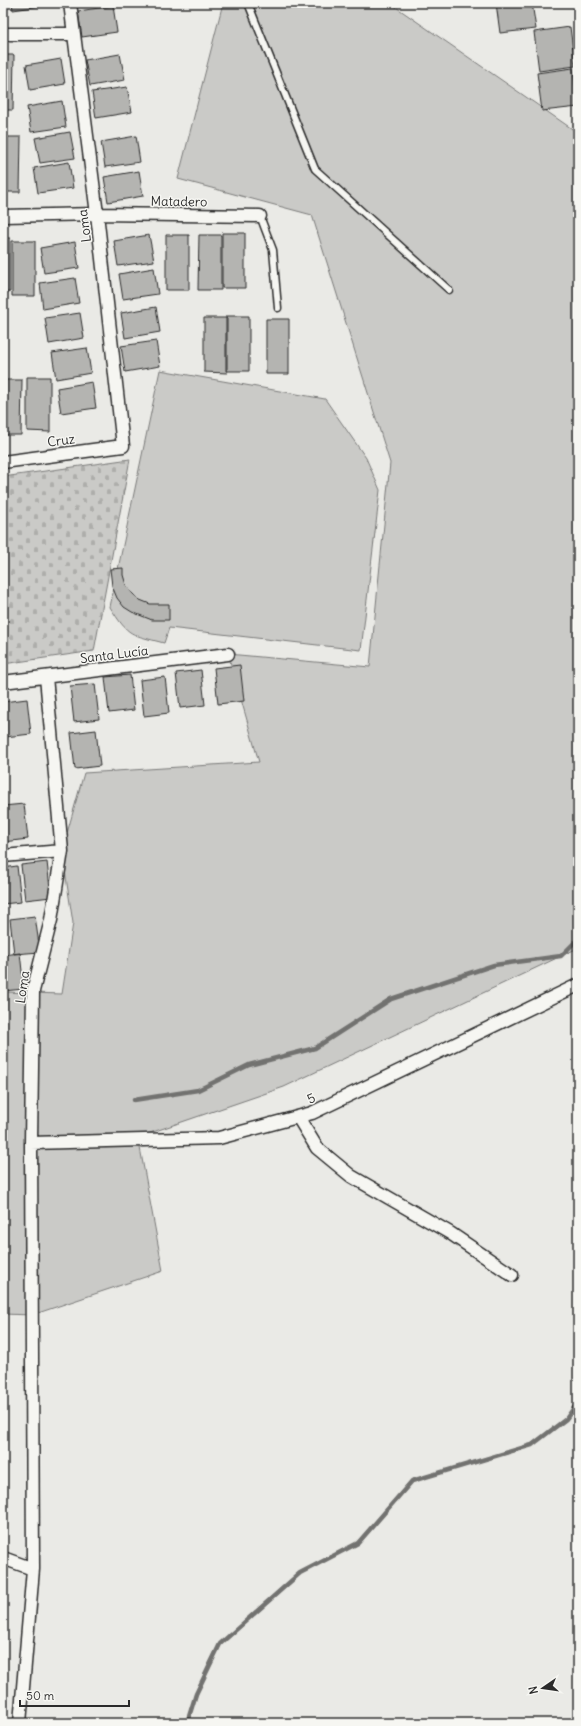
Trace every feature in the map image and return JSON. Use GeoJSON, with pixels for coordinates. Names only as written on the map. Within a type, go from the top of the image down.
{"type":"FeatureCollection","features":[{"type":"Feature","properties":{"kind":"street","name":"Loma"},"geometry":{"type":"LineString","coordinates":[[70,3],[97,214],[122,446]]}},
{"type":"Feature","properties":{"kind":"street"},"geometry":{"type":"LineString","coordinates":[[3,34],[73,34]]}},
{"type":"Feature","properties":{"kind":"street","name":"Matadero"},"geometry":{"type":"LineString","coordinates":[[3,216],[97,214],[260,216]]}},
{"type":"Feature","properties":{"kind":"street","name":"Cruz"},"geometry":{"type":"LineString","coordinates":[[3,462],[122,446]]}},
{"type":"Feature","properties":{"kind":"street","name":"Santa Lucía"},"geometry":{"type":"LineString","coordinates":[[3,682],[228,654]]}},
{"type":"Feature","properties":{"kind":"street","name":"Loma"},"geometry":{"type":"LineString","coordinates":[[20,1723],[33,1569],[31,1143],[34,991],[51,920],[62,851],[46,677]]}},
{"type":"Feature","properties":{"kind":"street"},"geometry":{"type":"LineString","coordinates":[[3,856],[62,851]]}},
{"type":"Feature","properties":{"kind":"street","name":"5"},"geometry":{"type":"LineString","coordinates":[[31,1143],[219,1138],[312,1113],[578,985]]}},
{"type":"Feature","properties":{"kind":"street"},"geometry":{"type":"LineString","coordinates":[[298,1117],[317,1148],[351,1176],[450,1233],[512,1275]]}},
{"type":"Feature","properties":{"kind":"street"},"geometry":{"type":"LineString","coordinates":[[3,1558],[33,1569]]}},
{"type":"Feature","properties":{"kind":"lane"},"geometry":{"type":"LineString","coordinates":[[248,3],[315,169],[449,290]]}},
{"type":"Feature","properties":{"kind":"lane","name":"Matadero"},"geometry":{"type":"LineString","coordinates":[[260,216],[273,250],[278,308]]}},
{"type":"Feature","properties":{"kind":"green space"},"geometry":{"type":"Polygon","coordinates":[[[223,3],[390,3],[578,133],[578,948],[284,1087],[138,1137],[163,1271],[32,1315],[3,1314],[3,992],[62,994],[73,923],[62,851],[84,773],[259,762],[228,654],[370,667],[390,463],[312,215],[178,179],[223,3]]]}},
{"type":"Feature","properties":{"kind":"green space"},"geometry":{"type":"Polygon","coordinates":[[[160,370],[325,399],[366,458],[380,490],[361,650],[169,628],[164,643],[131,633],[116,617],[110,607],[160,370]]]}},
{"type":"Feature","properties":{"kind":"green space"},"geometry":{"type":"Polygon","coordinates":[[[130,459],[94,651],[3,664],[3,477],[130,459]]]}},
{"type":"Feature","properties":{"kind":"building"},"geometry":{"type":"Polygon","coordinates":[[[12,3],[48,3],[48,5],[13,10],[12,3]]]}},
{"type":"Feature","properties":{"kind":"building"},"geometry":{"type":"Polygon","coordinates":[[[496,3],[532,3],[536,29],[500,33],[496,3]]]}},
{"type":"Feature","properties":{"kind":"building"},"geometry":{"type":"Polygon","coordinates":[[[113,6],[117,32],[82,37],[78,11],[113,6]]]}},
{"type":"Feature","properties":{"kind":"building"},"geometry":{"type":"Polygon","coordinates":[[[570,27],[575,66],[539,71],[534,32],[570,27]]]}},
{"type":"Feature","properties":{"kind":"building"},"geometry":{"type":"Polygon","coordinates":[[[120,54],[125,80],[90,86],[85,60],[120,54]]]}},
{"type":"Feature","properties":{"kind":"building"},"geometry":{"type":"Polygon","coordinates":[[[3,55],[14,55],[13,110],[3,110],[3,55]]]}},
{"type":"Feature","properties":{"kind":"building"},"geometry":{"type":"Polygon","coordinates":[[[61,59],[65,84],[30,90],[26,65],[61,59]]]}},
{"type":"Feature","properties":{"kind":"building"},"geometry":{"type":"Polygon","coordinates":[[[573,68],[578,107],[542,111],[537,73],[573,68]]]}},
{"type":"Feature","properties":{"kind":"building"},"geometry":{"type":"Polygon","coordinates":[[[127,87],[132,112],[96,118],[92,92],[127,87]]]}},
{"type":"Feature","properties":{"kind":"building"},"geometry":{"type":"Polygon","coordinates":[[[62,101],[66,127],[31,132],[27,107],[62,101]]]}},
{"type":"Feature","properties":{"kind":"building"},"geometry":{"type":"Polygon","coordinates":[[[70,132],[75,158],[40,163],[35,138],[70,132]]]}},
{"type":"Feature","properties":{"kind":"building"},"geometry":{"type":"Polygon","coordinates":[[[136,136],[140,162],[105,167],[101,142],[136,136]]]}},
{"type":"Feature","properties":{"kind":"building"},"geometry":{"type":"Polygon","coordinates":[[[3,137],[21,137],[20,192],[3,192],[3,137]]]}},
{"type":"Feature","properties":{"kind":"building"},"geometry":{"type":"Polygon","coordinates":[[[69,162],[73,188],[38,193],[34,168],[69,162]]]}},
{"type":"Feature","properties":{"kind":"building"},"geometry":{"type":"Polygon","coordinates":[[[139,171],[143,196],[108,202],[104,177],[139,171]]]}},
{"type":"Feature","properties":{"kind":"building"},"geometry":{"type":"Polygon","coordinates":[[[222,233],[245,233],[245,288],[222,288],[222,233]]]}},
{"type":"Feature","properties":{"kind":"building"},"geometry":{"type":"Polygon","coordinates":[[[149,235],[154,261],[118,266],[114,241],[149,235]]]}},
{"type":"Feature","properties":{"kind":"building"},"geometry":{"type":"Polygon","coordinates":[[[166,235],[189,235],[189,290],[166,290],[166,235]]]}},
{"type":"Feature","properties":{"kind":"building"},"geometry":{"type":"Polygon","coordinates":[[[199,235],[221,235],[221,290],[198,290],[199,235]]]}},
{"type":"Feature","properties":{"kind":"building"},"geometry":{"type":"Polygon","coordinates":[[[3,238],[10,238],[10,292],[3,292],[3,238]]]}},
{"type":"Feature","properties":{"kind":"building"},"geometry":{"type":"Polygon","coordinates":[[[12,241],[35,241],[35,296],[12,296],[12,241]]]}},
{"type":"Feature","properties":{"kind":"building"},"geometry":{"type":"Polygon","coordinates":[[[75,242],[79,268],[44,273],[40,248],[75,242]]]}},
{"type":"Feature","properties":{"kind":"building"},"geometry":{"type":"Polygon","coordinates":[[[154,268],[158,294],[123,299],[119,274],[154,268]]]}},
{"type":"Feature","properties":{"kind":"building"},"geometry":{"type":"Polygon","coordinates":[[[75,278],[79,303],[43,309],[40,283],[75,278]]]}},
{"type":"Feature","properties":{"kind":"building"},"geometry":{"type":"Polygon","coordinates":[[[156,307],[160,332],[125,338],[121,313],[156,307]]]}},
{"type":"Feature","properties":{"kind":"building"},"geometry":{"type":"Polygon","coordinates":[[[80,313],[84,338],[49,344],[45,318],[80,313]]]}},
{"type":"Feature","properties":{"kind":"building"},"geometry":{"type":"Polygon","coordinates":[[[226,316],[249,316],[249,371],[226,371],[226,316]]]}},
{"type":"Feature","properties":{"kind":"building"},"geometry":{"type":"Polygon","coordinates":[[[204,318],[227,318],[227,373],[204,372],[204,318]]]}},
{"type":"Feature","properties":{"kind":"building"},"geometry":{"type":"Polygon","coordinates":[[[266,319],[289,319],[289,374],[266,374],[266,319]]]}},
{"type":"Feature","properties":{"kind":"building"},"geometry":{"type":"Polygon","coordinates":[[[156,341],[160,366],[125,372],[121,346],[156,341]]]}},
{"type":"Feature","properties":{"kind":"building"},"geometry":{"type":"Polygon","coordinates":[[[87,348],[91,373],[56,379],[52,353],[87,348]]]}},
{"type":"Feature","properties":{"kind":"building"},"geometry":{"type":"Polygon","coordinates":[[[27,377],[50,377],[50,432],[27,431],[27,377]]]}},
{"type":"Feature","properties":{"kind":"building"},"geometry":{"type":"Polygon","coordinates":[[[3,380],[22,380],[21,435],[3,435],[3,380]]]}},
{"type":"Feature","properties":{"kind":"building"},"geometry":{"type":"Polygon","coordinates":[[[92,382],[96,408],[61,413],[57,388],[92,382]]]}},
{"type":"Feature","properties":{"kind":"building"},"geometry":{"type":"Polygon","coordinates":[[[123,568],[123,575],[126,585],[140,600],[150,604],[169,604],[169,620],[152,620],[124,607],[117,598],[112,586],[110,569],[123,568]]]}},
{"type":"Feature","properties":{"kind":"building"},"geometry":{"type":"Polygon","coordinates":[[[240,665],[244,701],[218,704],[214,668],[240,665]]]}},
{"type":"Feature","properties":{"kind":"building"},"geometry":{"type":"Polygon","coordinates":[[[201,670],[205,705],[180,708],[176,673],[201,670]]]}},
{"type":"Feature","properties":{"kind":"building"},"geometry":{"type":"Polygon","coordinates":[[[130,675],[134,710],[109,713],[105,677],[130,675]]]}},
{"type":"Feature","properties":{"kind":"building"},"geometry":{"type":"Polygon","coordinates":[[[165,677],[169,713],[144,716],[140,680],[165,677]]]}},
{"type":"Feature","properties":{"kind":"building"},"geometry":{"type":"Polygon","coordinates":[[[95,684],[99,719],[74,722],[70,686],[95,684]]]}},
{"type":"Feature","properties":{"kind":"building"},"geometry":{"type":"Polygon","coordinates":[[[27,699],[31,734],[5,737],[3,702],[27,699]]]}},
{"type":"Feature","properties":{"kind":"building"},"geometry":{"type":"Polygon","coordinates":[[[96,730],[100,766],[75,769],[71,733],[96,730]]]}},
{"type":"Feature","properties":{"kind":"building"},"geometry":{"type":"Polygon","coordinates":[[[24,804],[28,839],[3,842],[3,806],[24,804]]]}},
{"type":"Feature","properties":{"kind":"building"},"geometry":{"type":"Polygon","coordinates":[[[47,862],[51,897],[25,900],[21,865],[47,862]]]}},
{"type":"Feature","properties":{"kind":"building"},"geometry":{"type":"Polygon","coordinates":[[[17,866],[21,902],[3,904],[3,868],[17,866]]]}},
{"type":"Feature","properties":{"kind":"building"},"geometry":{"type":"Polygon","coordinates":[[[35,916],[40,952],[14,954],[10,919],[35,916]]]}},
{"type":"Feature","properties":{"kind":"building"},"geometry":{"type":"Polygon","coordinates":[[[20,953],[24,989],[3,991],[3,955],[20,953]]]}},
{"type":"Feature","properties":{"kind":"waterway"},"geometry":{"type":"LineString","coordinates":[[134,1100],[198,1090],[249,1065],[315,1048],[391,999],[494,965],[561,956],[578,939]]}},
{"type":"Feature","properties":{"kind":"waterway"},"geometry":{"type":"LineString","coordinates":[[187,1723],[196,1694],[220,1644],[300,1573],[358,1543],[412,1481],[532,1445],[566,1419],[578,1402]]}}]}
